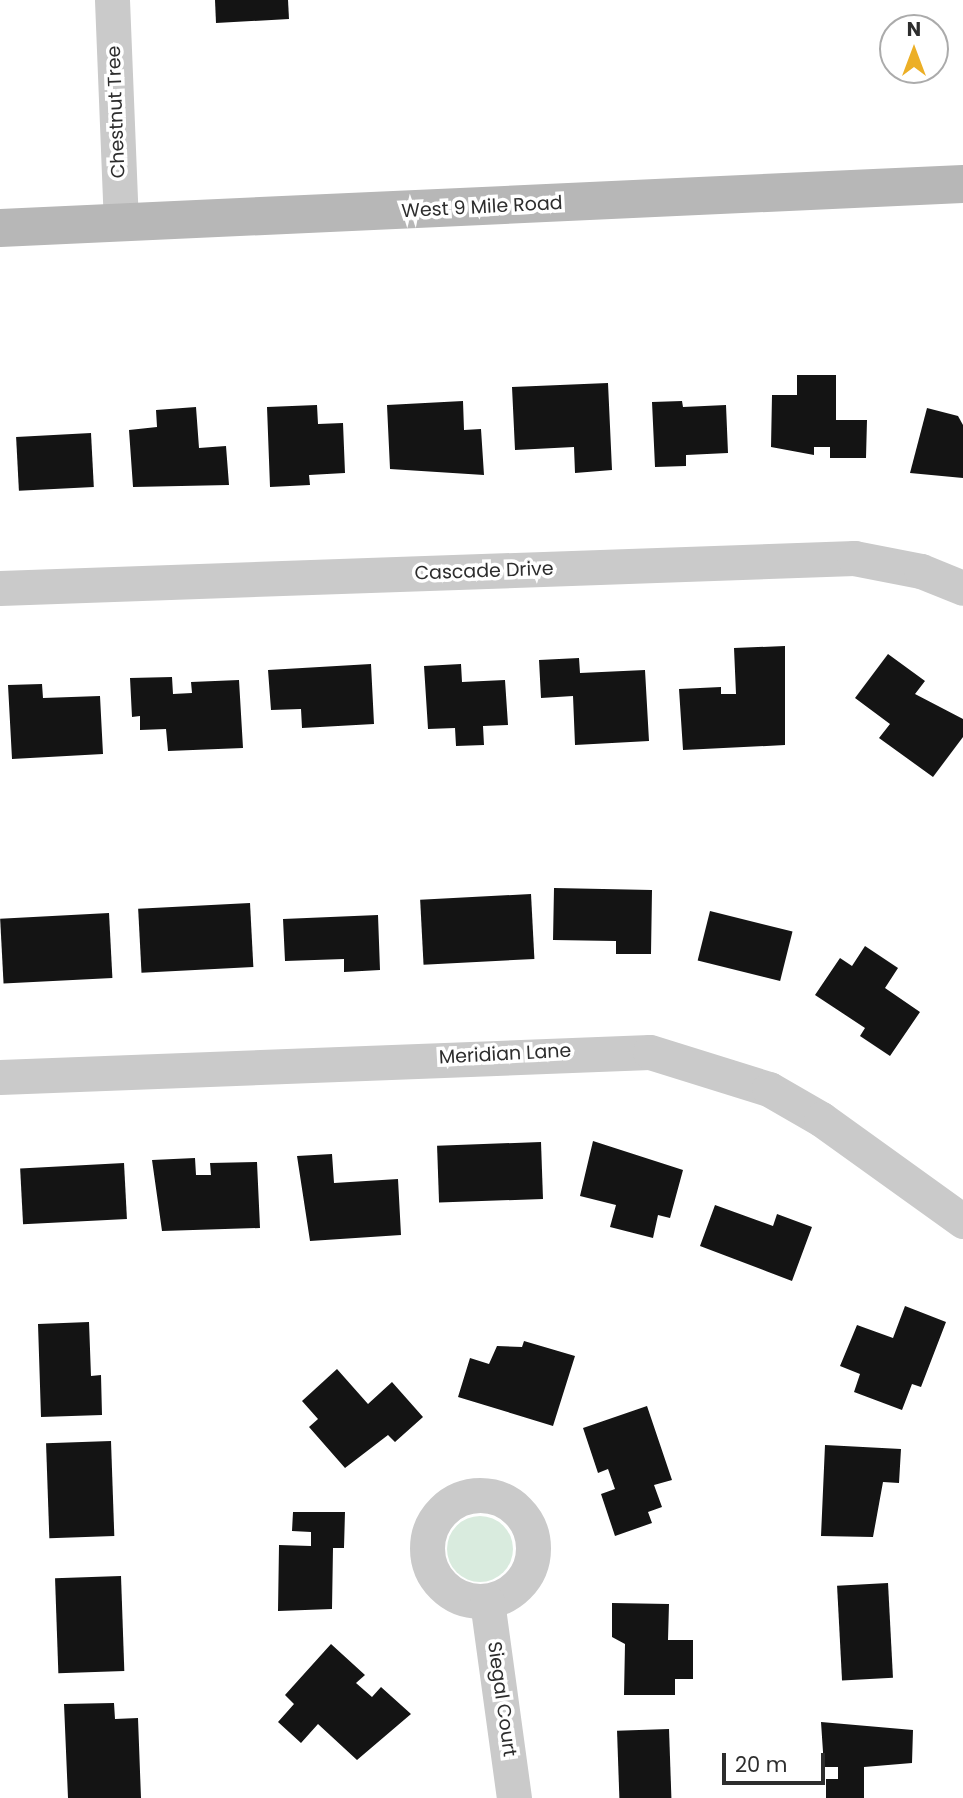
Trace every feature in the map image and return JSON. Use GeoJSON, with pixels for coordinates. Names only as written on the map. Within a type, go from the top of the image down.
{"type":"FeatureCollection","features":[{"type":"Feature","properties":{"kind":"street","name":"Chestnut Tree"},"geometry":{"type":"LineString","coordinates":[[112,0],[121,223]]}},
{"type":"Feature","properties":{"kind":"street","name":"West 9 Mile Road"},"geometry":{"type":"LineString","coordinates":[[0,228],[963,184]]}},
{"type":"Feature","properties":{"kind":"street","name":"Cascade Drive"},"geometry":{"type":"LineString","coordinates":[[0,588],[854,558],[920,571],[963,588]]}},
{"type":"Feature","properties":{"kind":"street","name":"Meridian Lane"},"geometry":{"type":"LineString","coordinates":[[0,1077],[650,1052],[769,1089],[821,1119],[963,1221]]}},
{"type":"Feature","properties":{"kind":"street","name":"Siegal Court"},"geometry":{"type":"LineString","coordinates":[[487,1601],[514,1798]]}},
{"type":"Feature","properties":{"kind":"green space"},"geometry":{"type":"Polygon","coordinates":[[[480,1516],[493,1519],[503,1526],[510,1536],[513,1549],[510,1562],[503,1572],[493,1579],[480,1582],[467,1579],[457,1572],[450,1562],[447,1549],[450,1536],[457,1526],[467,1519],[480,1516]]]}},
{"type":"Feature","properties":{"kind":"building"},"geometry":{"type":"Polygon","coordinates":[[[215,0],[288,0],[289,19],[216,23],[215,0]]]}},
{"type":"Feature","properties":{"kind":"building"},"geometry":{"type":"Polygon","coordinates":[[[797,375],[836,375],[836,420],[867,420],[866,458],[830,458],[830,447],[814,447],[814,455],[771,447],[772,395],[797,395],[797,375]]]}},
{"type":"Feature","properties":{"kind":"building"},"geometry":{"type":"Polygon","coordinates":[[[608,383],[612,470],[575,473],[574,447],[515,450],[512,387],[608,383]]]}},
{"type":"Feature","properties":{"kind":"building"},"geometry":{"type":"Polygon","coordinates":[[[463,401],[464,430],[481,429],[484,475],[390,469],[387,405],[463,401]]]}},
{"type":"Feature","properties":{"kind":"building"},"geometry":{"type":"Polygon","coordinates":[[[682,401],[683,407],[726,405],[728,453],[686,455],[686,466],[655,467],[652,402],[682,401]]]}},
{"type":"Feature","properties":{"kind":"building"},"geometry":{"type":"Polygon","coordinates":[[[317,405],[318,424],[343,423],[345,473],[309,475],[310,485],[270,487],[267,407],[317,405]]]}},
{"type":"Feature","properties":{"kind":"building"},"geometry":{"type":"Polygon","coordinates":[[[196,407],[199,448],[226,446],[229,485],[133,487],[129,430],[157,427],[156,410],[196,407]]]}},
{"type":"Feature","properties":{"kind":"building"},"geometry":{"type":"Polygon","coordinates":[[[927,408],[958,416],[963,425],[963,478],[910,473],[927,408]]]}},
{"type":"Feature","properties":{"kind":"building"},"geometry":{"type":"Polygon","coordinates":[[[91,433],[94,487],[19,491],[16,437],[91,433]]]}},
{"type":"Feature","properties":{"kind":"building"},"geometry":{"type":"Polygon","coordinates":[[[785,646],[785,745],[683,750],[679,689],[721,687],[721,694],[736,694],[734,648],[785,646]]]}},
{"type":"Feature","properties":{"kind":"building"},"geometry":{"type":"Polygon","coordinates":[[[888,654],[925,681],[915,694],[963,719],[963,737],[933,777],[879,738],[890,724],[855,698],[888,654]]]}},
{"type":"Feature","properties":{"kind":"building"},"geometry":{"type":"Polygon","coordinates":[[[579,658],[580,673],[645,670],[649,741],[575,745],[573,696],[541,698],[539,660],[579,658]]]}},
{"type":"Feature","properties":{"kind":"building"},"geometry":{"type":"Polygon","coordinates":[[[371,664],[374,724],[302,728],[301,709],[271,710],[268,670],[371,664]]]}},
{"type":"Feature","properties":{"kind":"building"},"geometry":{"type":"Polygon","coordinates":[[[461,664],[462,682],[505,680],[508,725],[483,726],[484,745],[456,746],[455,728],[428,729],[424,666],[461,664]]]}},
{"type":"Feature","properties":{"kind":"building"},"geometry":{"type":"Polygon","coordinates":[[[172,677],[173,694],[192,693],[191,682],[239,680],[243,748],[168,751],[166,729],[140,730],[140,716],[132,717],[130,678],[172,677]]]}},
{"type":"Feature","properties":{"kind":"building"},"geometry":{"type":"Polygon","coordinates":[[[42,684],[43,698],[100,696],[103,754],[12,759],[8,685],[42,684]]]}},
{"type":"Feature","properties":{"kind":"building"},"geometry":{"type":"Polygon","coordinates":[[[554,888],[652,890],[651,954],[616,954],[616,941],[553,940],[554,888]]]}},
{"type":"Feature","properties":{"kind":"building"},"geometry":{"type":"Polygon","coordinates":[[[531,894],[534,959],[424,965],[420,900],[531,894]]]}},
{"type":"Feature","properties":{"kind":"building"},"geometry":{"type":"Polygon","coordinates":[[[250,903],[253,967],[142,973],[138,909],[250,903]]]}},
{"type":"Feature","properties":{"kind":"building"},"geometry":{"type":"Polygon","coordinates":[[[710,911],[792,932],[780,981],[698,960],[710,911]]]}},
{"type":"Feature","properties":{"kind":"building"},"geometry":{"type":"Polygon","coordinates":[[[109,913],[112,978],[4,984],[0,919],[109,913]]]}},
{"type":"Feature","properties":{"kind":"building"},"geometry":{"type":"Polygon","coordinates":[[[378,915],[380,970],[344,972],[344,959],[285,961],[283,919],[378,915]]]}},
{"type":"Feature","properties":{"kind":"building"},"geometry":{"type":"Polygon","coordinates":[[[865,946],[898,968],[885,988],[920,1012],[890,1056],[860,1036],[865,1028],[815,995],[840,958],[852,966],[865,946]]]}},
{"type":"Feature","properties":{"kind":"building"},"geometry":{"type":"Polygon","coordinates":[[[593,1141],[683,1170],[670,1218],[658,1215],[653,1238],[610,1227],[616,1205],[580,1196],[593,1141]]]}},
{"type":"Feature","properties":{"kind":"building"},"geometry":{"type":"Polygon","coordinates":[[[541,1142],[543,1199],[439,1203],[437,1146],[541,1142]]]}},
{"type":"Feature","properties":{"kind":"building"},"geometry":{"type":"Polygon","coordinates":[[[332,1154],[334,1183],[398,1179],[401,1235],[310,1241],[297,1156],[332,1154]]]}},
{"type":"Feature","properties":{"kind":"building"},"geometry":{"type":"Polygon","coordinates":[[[195,1158],[196,1175],[211,1175],[210,1163],[257,1162],[260,1228],[162,1231],[152,1160],[195,1158]]]}},
{"type":"Feature","properties":{"kind":"building"},"geometry":{"type":"Polygon","coordinates":[[[124,1163],[127,1219],[23,1224],[20,1168],[124,1163]]]}},
{"type":"Feature","properties":{"kind":"building"},"geometry":{"type":"Polygon","coordinates":[[[715,1205],[773,1226],[777,1214],[812,1227],[792,1281],[700,1246],[715,1205]]]}},
{"type":"Feature","properties":{"kind":"building"},"geometry":{"type":"Polygon","coordinates":[[[905,1306],[946,1322],[921,1387],[912,1384],[902,1410],[854,1392],[860,1374],[840,1366],[857,1325],[893,1338],[905,1306]]]}},
{"type":"Feature","properties":{"kind":"building"},"geometry":{"type":"Polygon","coordinates":[[[89,1322],[91,1376],[101,1375],[102,1415],[41,1417],[38,1324],[89,1322]]]}},
{"type":"Feature","properties":{"kind":"building"},"geometry":{"type":"Polygon","coordinates":[[[524,1341],[575,1356],[553,1426],[458,1397],[470,1358],[489,1364],[497,1346],[522,1347],[524,1341]]]}},
{"type":"Feature","properties":{"kind":"building"},"geometry":{"type":"Polygon","coordinates":[[[337,1369],[368,1404],[392,1382],[423,1417],[395,1442],[388,1435],[345,1468],[309,1427],[318,1419],[302,1401],[337,1369]]]}},
{"type":"Feature","properties":{"kind":"building"},"geometry":{"type":"Polygon","coordinates":[[[647,1406],[672,1480],[654,1485],[662,1507],[648,1512],[652,1523],[615,1536],[601,1494],[615,1489],[608,1469],[598,1473],[583,1428],[647,1406]]]}},
{"type":"Feature","properties":{"kind":"building"},"geometry":{"type":"Polygon","coordinates":[[[111,1441],[114,1536],[49,1538],[46,1443],[111,1441]]]}},
{"type":"Feature","properties":{"kind":"building"},"geometry":{"type":"Polygon","coordinates":[[[825,1445],[901,1449],[899,1483],[883,1482],[873,1537],[821,1536],[825,1445]]]}},
{"type":"Feature","properties":{"kind":"building"},"geometry":{"type":"Polygon","coordinates":[[[293,1512],[345,1512],[344,1548],[333,1548],[332,1609],[278,1611],[279,1545],[311,1546],[311,1532],[292,1531],[293,1512]]]}},
{"type":"Feature","properties":{"kind":"building"},"geometry":{"type":"Polygon","coordinates":[[[121,1576],[124,1671],[58,1673],[55,1578],[121,1576]]]}},
{"type":"Feature","properties":{"kind":"building"},"geometry":{"type":"Polygon","coordinates":[[[888,1583],[893,1678],[842,1681],[837,1586],[888,1583]]]}},
{"type":"Feature","properties":{"kind":"building"},"geometry":{"type":"Polygon","coordinates":[[[612,1603],[669,1604],[668,1640],[693,1640],[693,1679],[675,1679],[675,1695],[624,1695],[625,1644],[612,1637],[612,1603]]]}},
{"type":"Feature","properties":{"kind":"building"},"geometry":{"type":"Polygon","coordinates":[[[331,1644],[365,1675],[356,1683],[372,1697],[381,1687],[411,1714],[357,1760],[318,1724],[301,1743],[278,1722],[294,1704],[285,1695],[331,1644]]]}},
{"type":"Feature","properties":{"kind":"building"},"geometry":{"type":"Polygon","coordinates":[[[114,1703],[115,1719],[138,1718],[141,1798],[68,1798],[64,1704],[114,1703]]]}},
{"type":"Feature","properties":{"kind":"building"},"geometry":{"type":"Polygon","coordinates":[[[821,1722],[913,1730],[912,1763],[864,1767],[864,1798],[826,1798],[826,1779],[838,1779],[838,1767],[824,1767],[821,1722]]]}},
{"type":"Feature","properties":{"kind":"building"},"geometry":{"type":"Polygon","coordinates":[[[669,1729],[671,1798],[619,1798],[617,1731],[669,1729]]]}}]}
